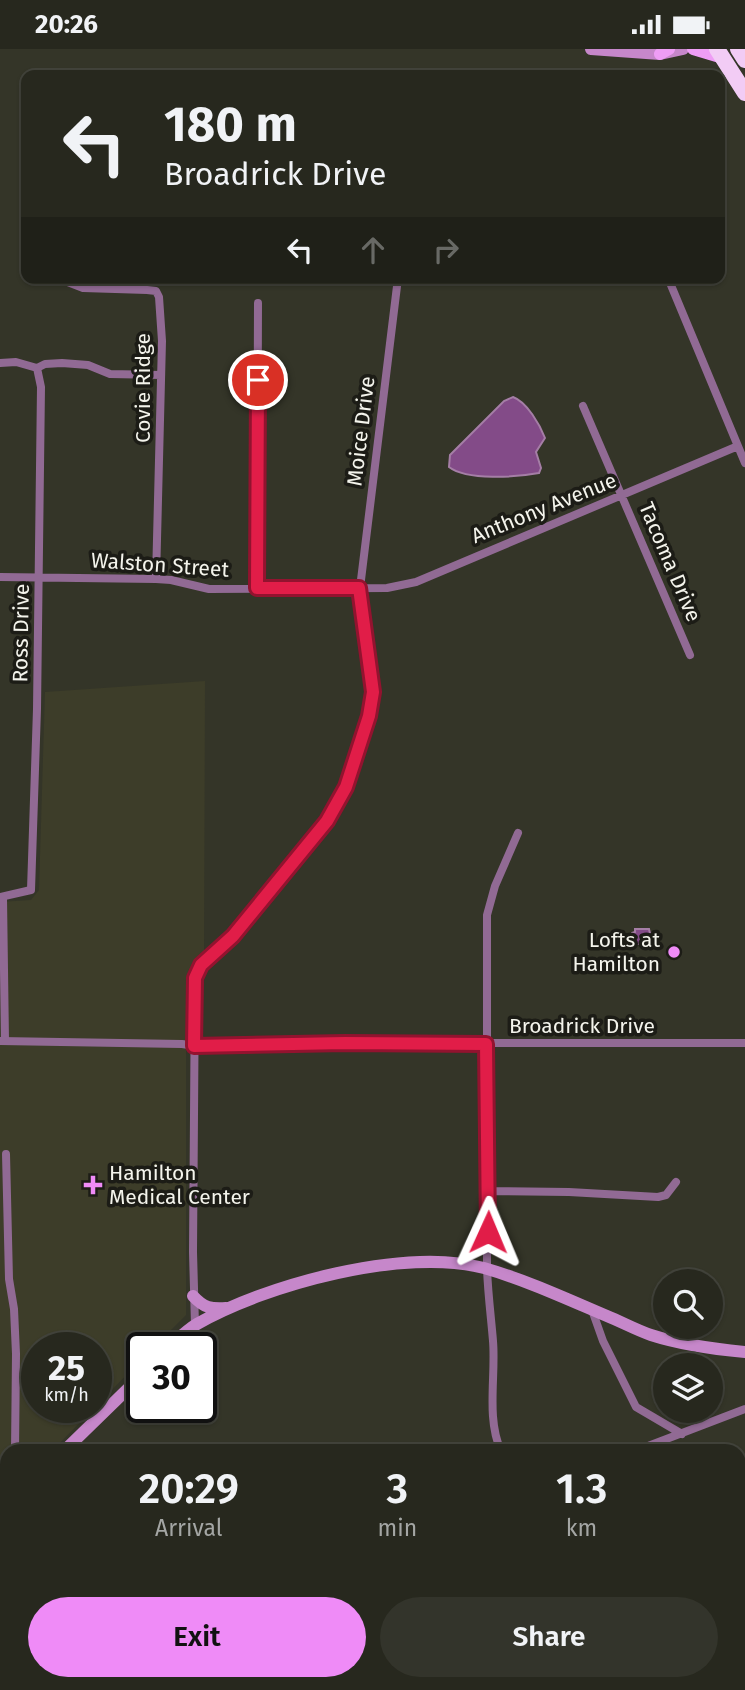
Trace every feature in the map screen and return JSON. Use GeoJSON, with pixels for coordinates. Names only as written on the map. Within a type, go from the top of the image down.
{"type":"FeatureCollection","features":[{"type":"Feature","properties":{"kind":"highway"},"geometry":{"type":"LineString","coordinates":[[738,49],[745,61]]}},
{"type":"Feature","properties":{"kind":"highway"},"geometry":{"type":"LineString","coordinates":[[720,53],[745,93]]}},
{"type":"Feature","properties":{"kind":"main road"},"geometry":{"type":"LineString","coordinates":[[591,49],[664,52],[683,49]]}},
{"type":"Feature","properties":{"kind":"main road"},"geometry":{"type":"LineString","coordinates":[[694,49],[720,53]]}},
{"type":"Feature","properties":{"kind":"main road"},"geometry":{"type":"LineString","coordinates":[[187,1332],[230,1307],[277,1289],[378,1267],[422,1263],[487,1269],[533,1285],[650,1335],[700,1347],[745,1352]]}},
{"type":"Feature","properties":{"kind":"main road"},"geometry":{"type":"LineString","coordinates":[[193,1296],[201,1305],[210,1309],[230,1307]]}},
{"type":"Feature","properties":{"kind":"main road"},"geometry":{"type":"LineString","coordinates":[[71,1444],[126,1391]]}},
{"type":"Feature","properties":{"kind":"street","name":"Covie Ridge"},"geometry":{"type":"LineString","coordinates":[[73,284],[83,288],[156,291],[161,308],[156,579]]}},
{"type":"Feature","properties":{"kind":"street","name":"Moice Drive"},"geometry":{"type":"LineString","coordinates":[[195,1325],[195,978],[197,970],[233,936],[327,821],[346,787],[369,716],[373,692],[359,588],[397,284]]}},
{"type":"Feature","properties":{"kind":"street"},"geometry":{"type":"LineString","coordinates":[[670,284],[745,463]]}},
{"type":"Feature","properties":{"kind":"street"},"geometry":{"type":"LineString","coordinates":[[257,588],[258,303]]}},
{"type":"Feature","properties":{"kind":"street"},"geometry":{"type":"LineString","coordinates":[[0,363],[16,362],[37,368],[62,363],[88,365],[110,374],[161,375]]}},
{"type":"Feature","properties":{"kind":"street","name":"Ross Drive"},"geometry":{"type":"LineString","coordinates":[[1,897],[31,890],[40,577],[41,387],[37,368]]}},
{"type":"Feature","properties":{"kind":"street","name":"Tacoma Drive"},"geometry":{"type":"LineString","coordinates":[[583,406],[690,655]]}},
{"type":"Feature","properties":{"kind":"street","name":"Anthony Avenue"},"geometry":{"type":"LineString","coordinates":[[359,588],[387,588],[416,582],[738,446]]}},
{"type":"Feature","properties":{"kind":"street","name":"Walston Street"},"geometry":{"type":"LineString","coordinates":[[0,577],[156,579],[209,589],[359,588]]}},
{"type":"Feature","properties":{"kind":"street"},"geometry":{"type":"LineString","coordinates":[[498,1444],[487,1269],[487,915],[495,886],[518,832]]}},
{"type":"Feature","properties":{"kind":"street"},"geometry":{"type":"LineString","coordinates":[[1,897],[2,1041]]}},
{"type":"Feature","properties":{"kind":"street","name":"Broadrick Drive"},"geometry":{"type":"LineString","coordinates":[[2,1041],[194,1046],[345,1043],[745,1043]]}},
{"type":"Feature","properties":{"kind":"street"},"geometry":{"type":"LineString","coordinates":[[6,1154],[4,1255],[15,1329],[15,1444]]}},
{"type":"Feature","properties":{"kind":"street"},"geometry":{"type":"LineString","coordinates":[[488,1191],[658,1197],[666,1195],[676,1182]]}},
{"type":"Feature","properties":{"kind":"street"},"geometry":{"type":"LineString","coordinates":[[592,1310],[603,1341],[636,1407],[682,1434]]}},
{"type":"Feature","properties":{"kind":"street"},"geometry":{"type":"LineString","coordinates":[[654,1444],[745,1409]]}},
{"type":"Feature","properties":{"kind":"shaded area"},"geometry":{"type":"Polygon","coordinates":[[[513,397],[528,409],[545,438],[536,452],[541,468],[539,473],[506,477],[480,476],[449,467],[450,455],[504,401],[513,397]]]}},
{"type":"Feature","properties":{"kind":"shaded area","name":"Hamilton Medical Center"},"geometry":{"type":"Polygon","coordinates":[[[205,681],[204,952],[189,974],[186,1055],[186,1315],[169,1332],[126,1332],[126,1375],[112,1390],[112,1332],[21,1332],[21,1423],[79,1423],[59,1444],[0,1444],[0,902],[31,900],[39,890],[45,692],[205,681]]]}},
{"type":"Feature","properties":{"kind":"shaded area"},"geometry":{"type":"Polygon","coordinates":[[[635,929],[649,929],[652,942],[632,944],[632,933],[635,929]]]}},
{"type":"Feature","properties":{"kind":"place","name":"Lofts at Hamilton"},"geometry":{"type":"Point","coordinates":[674,952]}},
{"type":"Feature","properties":{"kind":"place","name":"Hamilton Medical Center"},"geometry":{"type":"Point","coordinates":[93,1185]}},
{"type":"Feature","properties":{"kind":"route"},"geometry":{"type":"LineString","coordinates":[[258,380],[257,588],[359,588],[373,692],[366,726],[338,804],[233,936],[197,970],[194,1046],[486,1044],[488,1232]]}}]}
